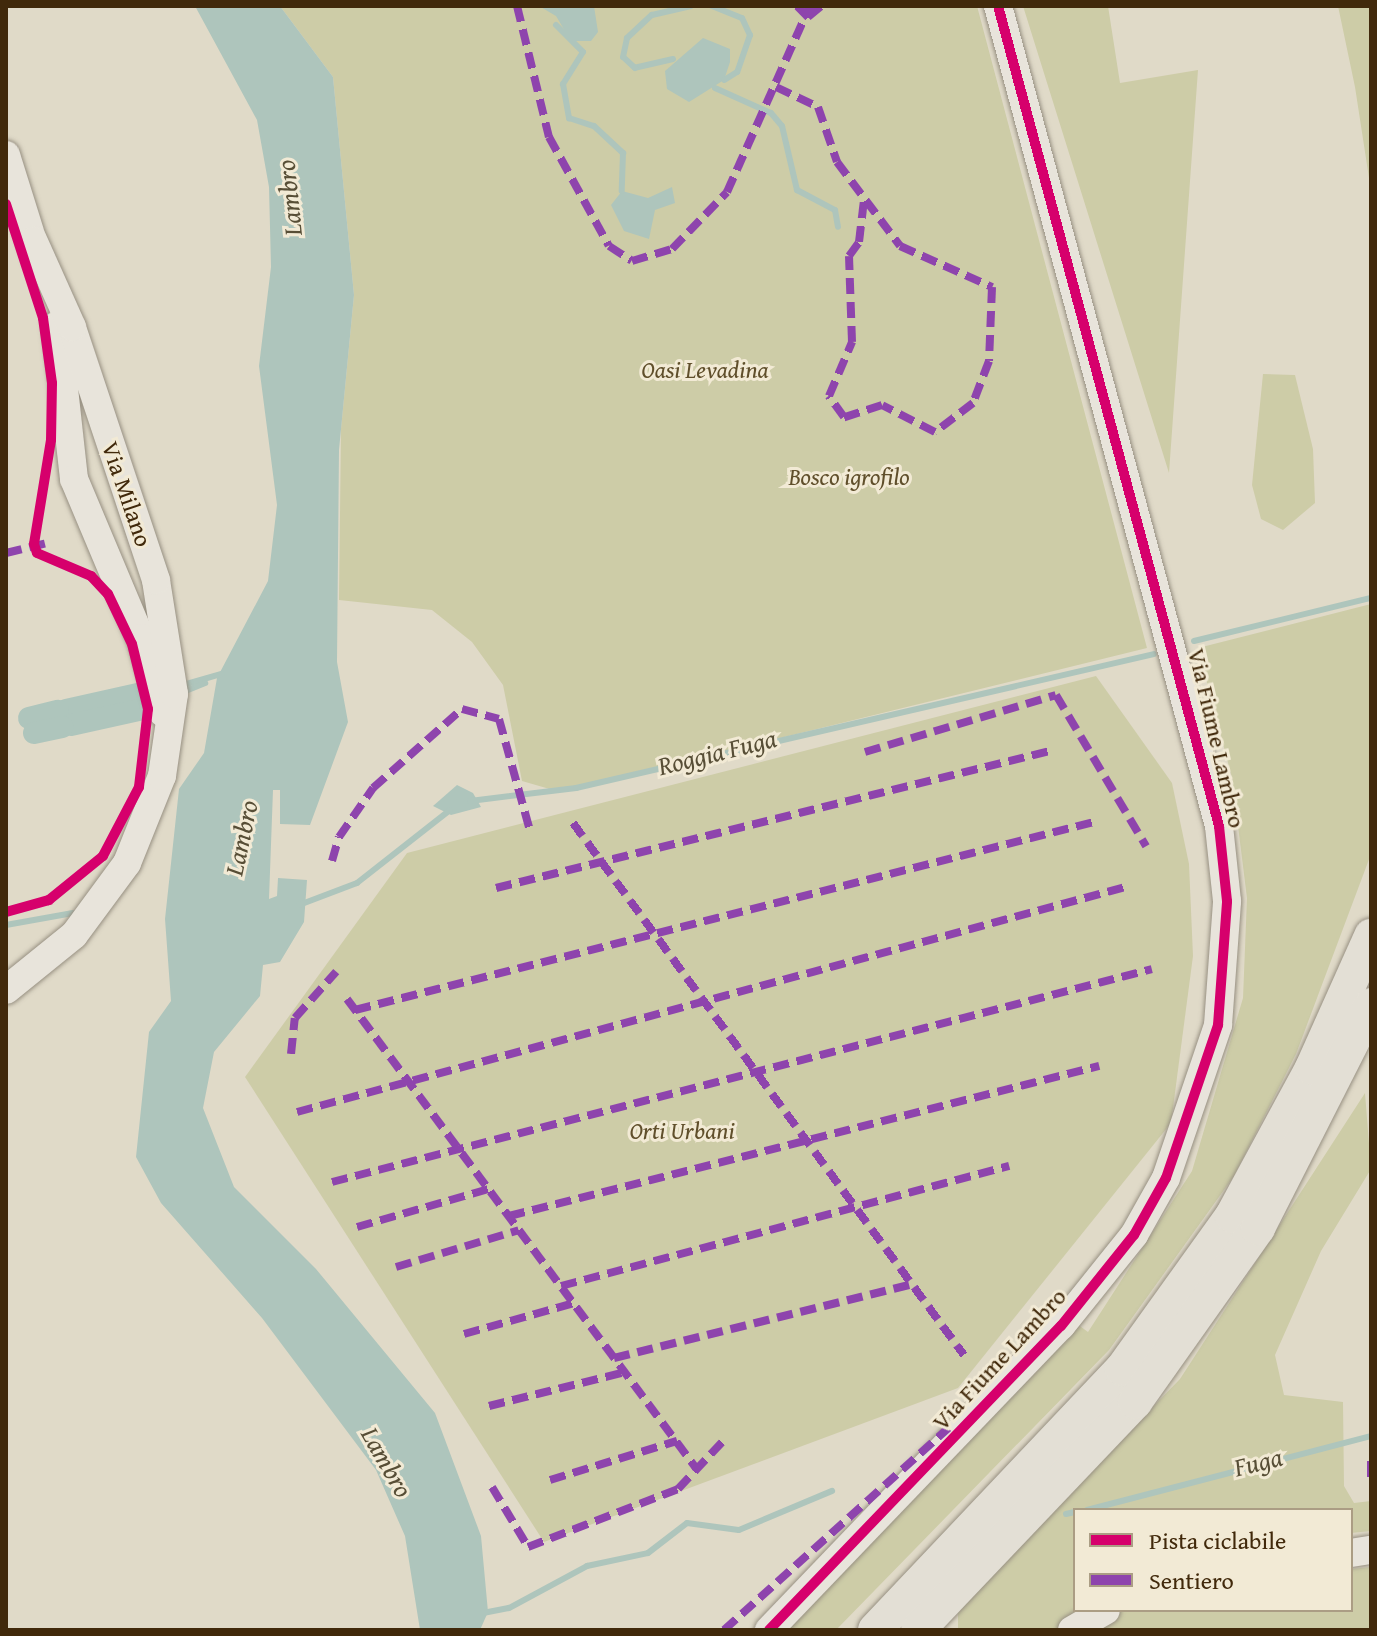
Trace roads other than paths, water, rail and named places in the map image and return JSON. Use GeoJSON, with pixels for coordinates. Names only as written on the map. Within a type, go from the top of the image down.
{"type":"FeatureCollection","features":[{"type":"Feature","properties":{"kind":"main road"},"geometry":{"type":"LineString","coordinates":[[875,1630],[1122,1369],[1232,1216],[1312,1068],[1371,936]]}},
{"type":"Feature","properties":{"kind":"main road"},"geometry":{"type":"LineString","coordinates":[[918,1630],[1135,1402],[1258,1228],[1371,1005]]}},
{"type":"Feature","properties":{"kind":"main road"},"geometry":{"type":"LineString","coordinates":[[951,1630],[952,1594]]}},
{"type":"Feature","properties":{"kind":"street","name":"Via Fiume Lambro"},"geometry":{"type":"LineString","coordinates":[[769,1630],[1061,1326],[1134,1235],[1166,1178],[1218,1025],[1227,901],[1219,826],[998,6]]}},
{"type":"Feature","properties":{"kind":"street","name":"Via Milano"},"geometry":{"type":"LineString","coordinates":[[6,155],[60,340],[74,479],[150,663],[166,757]]}},
{"type":"Feature","properties":{"kind":"street","name":"Via Milano"},"geometry":{"type":"LineString","coordinates":[[6,990],[60,949],[106,897],[141,836],[166,757],[175,676],[162,599],[72,327],[33,240]]}},
{"type":"Feature","properties":{"kind":"street"},"geometry":{"type":"LineString","coordinates":[[1072,1630],[1103,1612]]}},
{"type":"Feature","properties":{"kind":"water","name":"Lambro"},"geometry":{"type":"Polygon","coordinates":[[[195,6],[280,6],[333,77],[354,295],[339,450],[337,662],[348,722],[310,825],[280,824],[280,790],[273,790],[269,899],[277,896],[278,878],[307,880],[304,922],[280,962],[263,965],[260,996],[214,1052],[203,1108],[234,1187],[316,1269],[435,1413],[481,1536],[488,1612],[480,1630],[420,1630],[405,1536],[376,1470],[262,1318],[161,1203],[136,1157],[149,1032],[171,1001],[165,919],[179,789],[204,753],[217,678],[268,581],[277,505],[259,366],[271,267],[269,187],[257,120],[195,6]]]}},
{"type":"Feature","properties":{"kind":"water"},"geometry":{"type":"Polygon","coordinates":[[[539,6],[594,6],[598,32],[591,41],[571,41],[556,16],[539,6]]]}},
{"type":"Feature","properties":{"kind":"water"},"geometry":{"type":"Polygon","coordinates":[[[703,38],[730,49],[730,62],[724,80],[689,102],[667,89],[665,71],[703,38]]]}},
{"type":"Feature","properties":{"kind":"water"},"geometry":{"type":"Polygon","coordinates":[[[672,187],[675,203],[655,210],[649,239],[624,231],[611,205],[622,191],[648,198],[672,187]]]}},
{"type":"Feature","properties":{"kind":"water"},"geometry":{"type":"Polygon","coordinates":[[[457,785],[473,793],[481,807],[451,815],[433,806],[457,785]]]}},
{"type":"Feature","properties":{"kind":"waterway"},"geometry":{"type":"LineString","coordinates":[[673,59],[635,68],[623,57],[627,38],[652,15],[691,6]]}},
{"type":"Feature","properties":{"kind":"waterway"},"geometry":{"type":"LineString","coordinates":[[712,6],[742,18],[750,35],[737,72],[724,80]]}},
{"type":"Feature","properties":{"kind":"waterway"},"geometry":{"type":"LineString","coordinates":[[556,25],[583,52],[563,84],[569,118],[594,126],[623,153],[622,191]]}},
{"type":"Feature","properties":{"kind":"waterway"},"geometry":{"type":"LineString","coordinates":[[715,88],[771,113],[782,126],[797,190],[835,210],[838,227]]}},
{"type":"Feature","properties":{"kind":"waterway"},"geometry":{"type":"LineString","coordinates":[[1194,641],[1371,598]]}},
{"type":"Feature","properties":{"kind":"waterway","name":"Roggia Fuga"},"geometry":{"type":"LineString","coordinates":[[470,801],[576,788],[1154,654]]}},
{"type":"Feature","properties":{"kind":"waterway"},"geometry":{"type":"LineString","coordinates":[[183,685],[221,674]]}},
{"type":"Feature","properties":{"kind":"waterway"},"geometry":{"type":"LineString","coordinates":[[183,692],[205,683]]}},
{"type":"Feature","properties":{"kind":"waterway"},"geometry":{"type":"LineString","coordinates":[[66,710],[142,693]]}},
{"type":"Feature","properties":{"kind":"waterway"},"geometry":{"type":"LineString","coordinates":[[71,725],[143,709]]}},
{"type":"Feature","properties":{"kind":"waterway"},"geometry":{"type":"LineString","coordinates":[[29,718],[58,711]]}},
{"type":"Feature","properties":{"kind":"waterway"},"geometry":{"type":"LineString","coordinates":[[34,733],[62,727]]}},
{"type":"Feature","properties":{"kind":"waterway","name":"Roggia Fuga"},"geometry":{"type":"LineString","coordinates":[[299,905],[357,883],[450,810]]}},
{"type":"Feature","properties":{"kind":"waterway"},"geometry":{"type":"LineString","coordinates":[[6,925],[73,913]]}},
{"type":"Feature","properties":{"kind":"waterway","name":"Fuga"},"geometry":{"type":"LineString","coordinates":[[1095,1508],[1371,1436]]}},
{"type":"Feature","properties":{"kind":"waterway"},"geometry":{"type":"LineString","coordinates":[[483,1613],[509,1608],[587,1566],[648,1553],[687,1523],[739,1530],[832,1491]]}},
{"type":"Feature","properties":{"kind":"waterway"},"geometry":{"type":"LineString","coordinates":[[1066,1514],[1073,1512]]}},
{"type":"Feature","properties":{"kind":"park label","name":"Oasi Levadina"},"geometry":{"type":"Point","coordinates":[705,370]}},
{"type":"Feature","properties":{"kind":"park label","name":"Bosco igrofilo"},"geometry":{"type":"Point","coordinates":[849,477]}},
{"type":"Feature","properties":{"kind":"park label","name":"Orti Urbani"},"geometry":{"type":"Point","coordinates":[682,1131]}}]}
